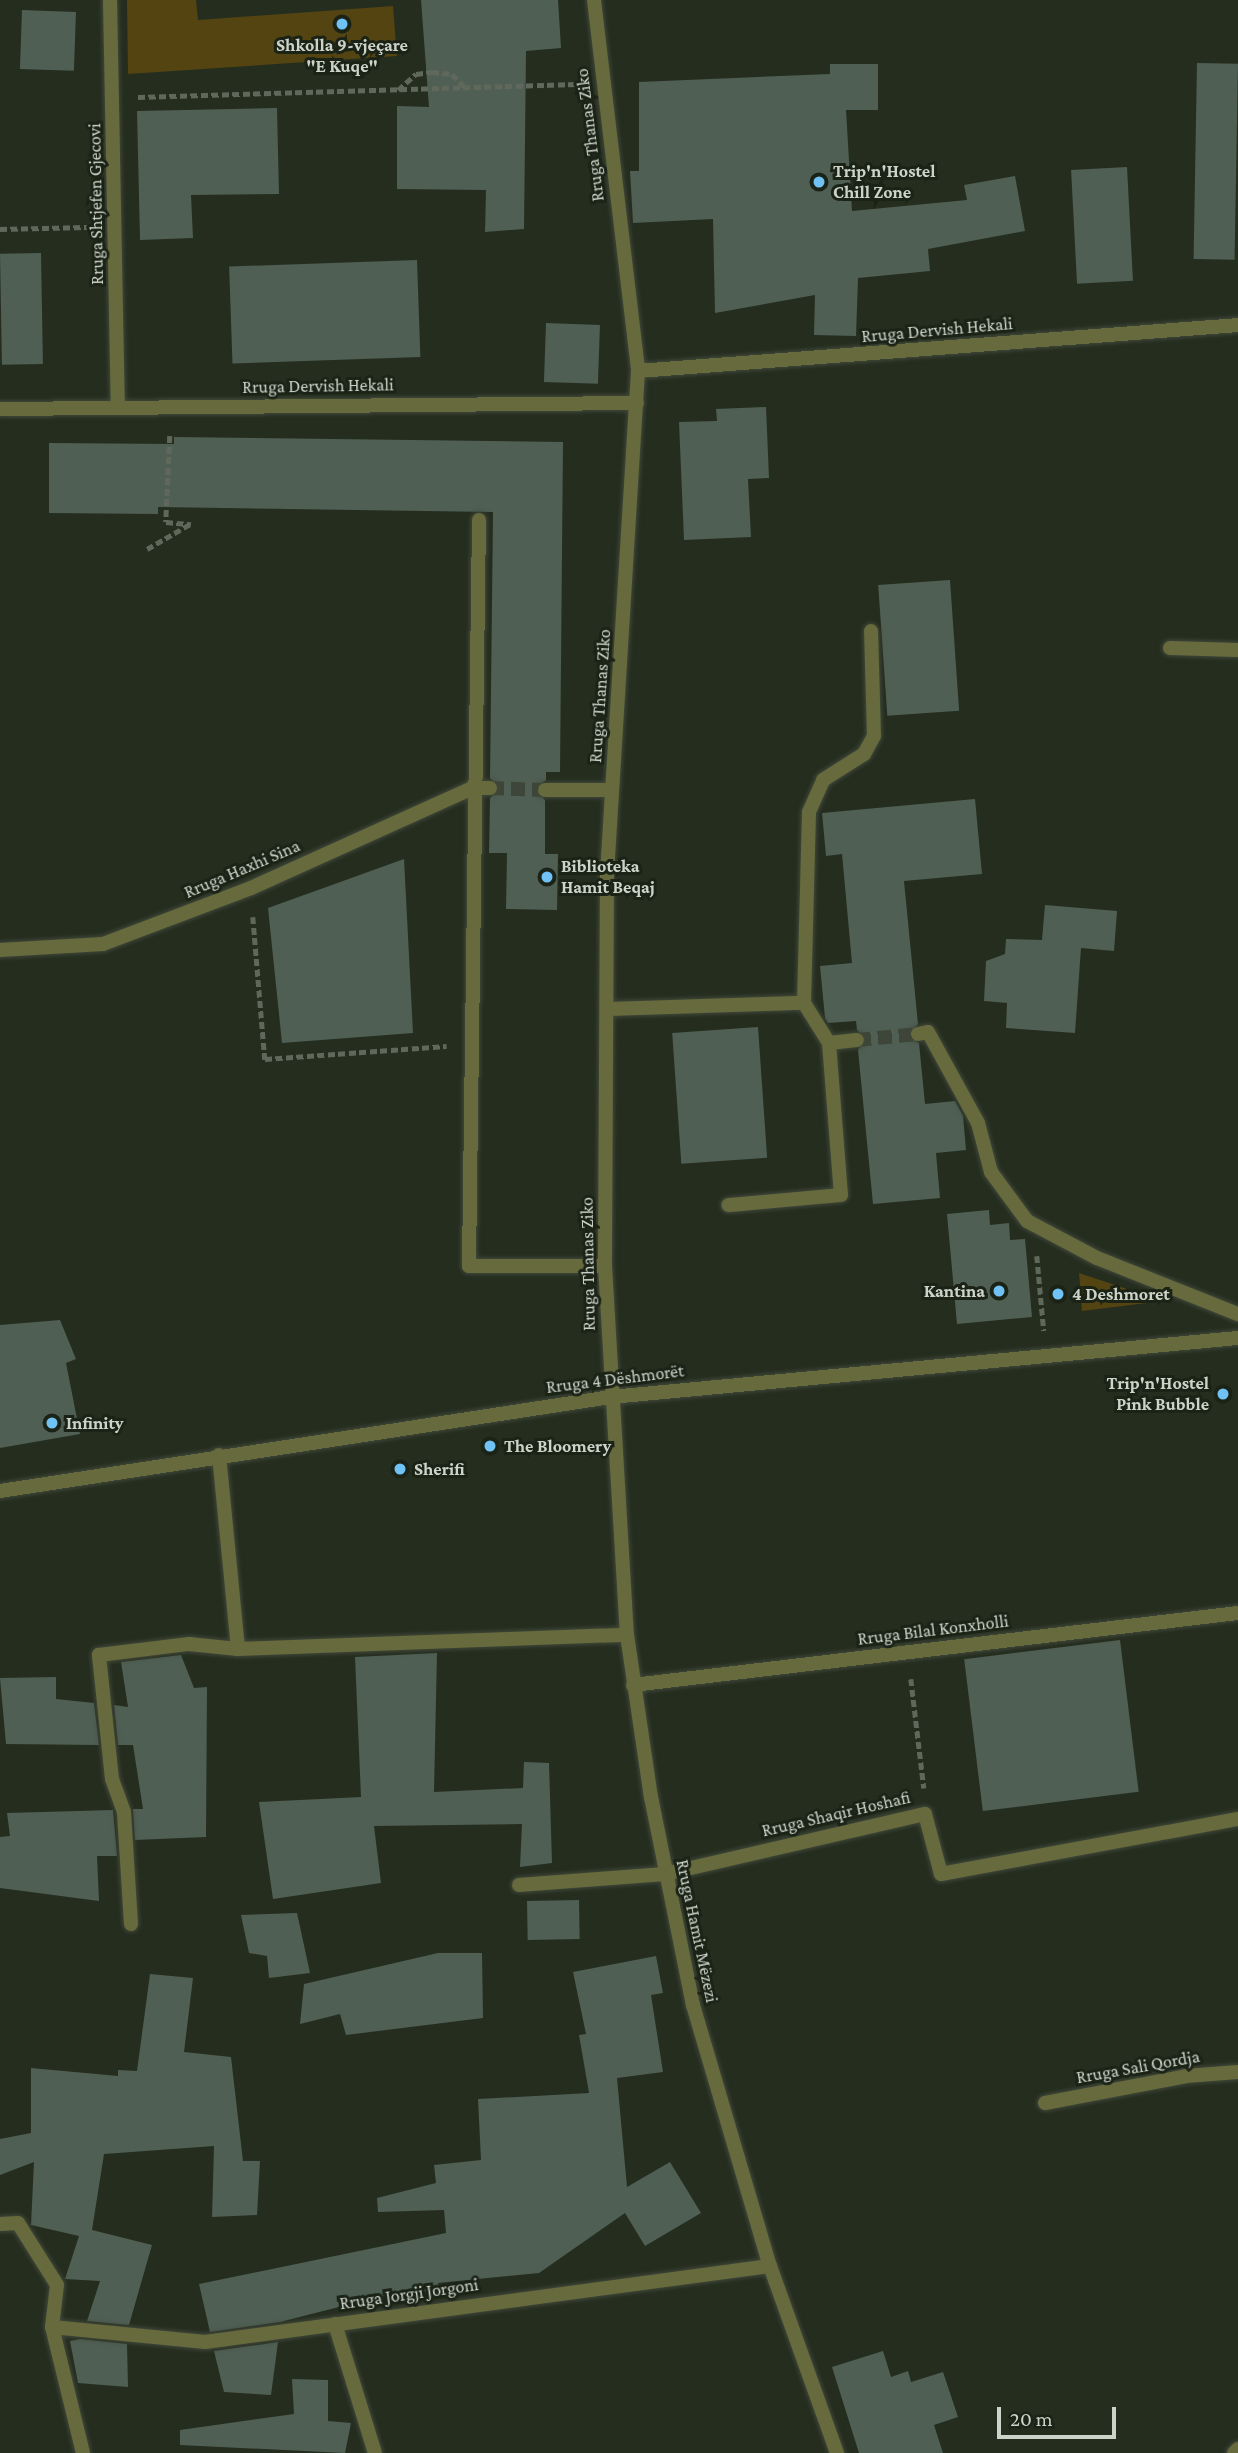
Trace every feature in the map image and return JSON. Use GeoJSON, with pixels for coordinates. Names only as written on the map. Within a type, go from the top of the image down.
{"type":"FeatureCollection","features":[{"type":"Feature","properties":{"kind":"street","name":"Rruga Shtjefen Gjecovi"},"geometry":{"type":"LineString","coordinates":[[110,0],[118,407]]}},
{"type":"Feature","properties":{"kind":"street","name":"Rruga Thanas Ziko"},"geometry":{"type":"LineString","coordinates":[[594,0],[638,371],[612,790],[605,1266],[611,1397]]}},
{"type":"Feature","properties":{"kind":"street","name":"Rruga Dervish Hekali"},"geometry":{"type":"LineString","coordinates":[[638,371],[1238,325]]}},
{"type":"Feature","properties":{"kind":"street","name":"Rruga Dervish Hekali"},"geometry":{"type":"LineString","coordinates":[[0,409],[637,404]]}},
{"type":"Feature","properties":{"kind":"street"},"geometry":{"type":"LineString","coordinates":[[479,520],[468,1045],[469,1266],[605,1266]]}},
{"type":"Feature","properties":{"kind":"street"},"geometry":{"type":"LineString","coordinates":[[728,1205],[841,1195],[830,1043],[804,1003],[809,812],[823,780],[864,754],[874,736],[871,631]]}},
{"type":"Feature","properties":{"kind":"street"},"geometry":{"type":"LineString","coordinates":[[1170,648],[1238,650]]}},
{"type":"Feature","properties":{"kind":"street","name":"Rruga Haxhi Sina"},"geometry":{"type":"LineString","coordinates":[[0,950],[103,944],[251,888],[472,788],[490,788]]}},
{"type":"Feature","properties":{"kind":"street"},"geometry":{"type":"LineString","coordinates":[[545,790],[612,790]]}},
{"type":"Feature","properties":{"kind":"street"},"geometry":{"type":"LineString","coordinates":[[608,1009],[804,1003]]}},
{"type":"Feature","properties":{"kind":"street"},"geometry":{"type":"LineString","coordinates":[[918,1034],[928,1032],[978,1123],[991,1172],[1006,1198],[1034,1226],[1097,1258],[1238,1314]]}},
{"type":"Feature","properties":{"kind":"street"},"geometry":{"type":"LineString","coordinates":[[830,1043],[857,1040]]}},
{"type":"Feature","properties":{"kind":"street","name":"Rruga 4 Dëshmorët"},"geometry":{"type":"LineString","coordinates":[[0,1490],[611,1397],[1238,1338]]}},
{"type":"Feature","properties":{"kind":"street","name":"Rruga Hamit Mëzezi"},"geometry":{"type":"LineString","coordinates":[[611,1397],[627,1635],[633,1685],[665,1874],[693,2005],[770,2266],[837,2453]]}},
{"type":"Feature","properties":{"kind":"street"},"geometry":{"type":"LineString","coordinates":[[219,1455],[238,1649]]}},
{"type":"Feature","properties":{"kind":"street","name":"Rruga Bilal Konxholli"},"geometry":{"type":"LineString","coordinates":[[633,1685],[1238,1613]]}},
{"type":"Feature","properties":{"kind":"street"},"geometry":{"type":"LineString","coordinates":[[131,1924],[124,1812],[112,1779],[99,1655],[189,1644],[238,1649],[627,1635]]}},
{"type":"Feature","properties":{"kind":"street","name":"Rruga Shaqir Hoshafi"},"geometry":{"type":"LineString","coordinates":[[519,1885],[665,1874],[925,1814],[941,1874],[1238,1819]]}},
{"type":"Feature","properties":{"kind":"street","name":"Rruga Sali Qordja"},"geometry":{"type":"LineString","coordinates":[[1045,2104],[1185,2076],[1238,2072]]}},
{"type":"Feature","properties":{"kind":"street"},"geometry":{"type":"LineString","coordinates":[[0,2224],[18,2223],[57,2285],[52,2327],[83,2453]]}},
{"type":"Feature","properties":{"kind":"street","name":"Rruga Jorgji Jorgoni"},"geometry":{"type":"LineString","coordinates":[[52,2327],[205,2342],[770,2266]]}},
{"type":"Feature","properties":{"kind":"street"},"geometry":{"type":"LineString","coordinates":[[335,2324],[375,2453]]}},
{"type":"Feature","properties":{"kind":"street"},"geometry":{"type":"LineString","coordinates":[[1234,2453],[1238,2449]]}},
{"type":"Feature","properties":{"kind":"path"},"geometry":{"type":"LineString","coordinates":[[398,90],[416,74],[432,72],[452,74],[466,88]]}},
{"type":"Feature","properties":{"kind":"path"},"geometry":{"type":"LineString","coordinates":[[112,98],[604,84]]}},
{"type":"Feature","properties":{"kind":"path"},"geometry":{"type":"LineString","coordinates":[[0,229],[115,226]]}},
{"type":"Feature","properties":{"kind":"path"},"geometry":{"type":"LineString","coordinates":[[147,549],[191,524],[166,522],[171,407]]}},
{"type":"Feature","properties":{"kind":"path"},"geometry":{"type":"LineString","coordinates":[[251,888],[265,1059],[468,1045]]}},
{"type":"Feature","properties":{"kind":"path"},"geometry":{"type":"LineString","coordinates":[[1034,1226],[1046,1356]]}},
{"type":"Feature","properties":{"kind":"path"},"geometry":{"type":"LineString","coordinates":[[907,1653],[922,1749],[925,1814]]}},
{"type":"Feature","properties":{"kind":"shaded area"},"geometry":{"type":"Polygon","coordinates":[[[127,0],[196,0],[198,20],[393,6],[397,56],[128,74],[127,0]]]}},
{"type":"Feature","properties":{"kind":"shaded area"},"geometry":{"type":"Polygon","coordinates":[[[1079,1273],[1163,1301],[1082,1311],[1079,1273]]]}},
{"type":"Feature","properties":{"kind":"building"},"geometry":{"type":"Polygon","coordinates":[[[421,0],[558,0],[561,48],[526,51],[524,229],[485,232],[486,190],[397,189],[397,106],[429,107],[421,0]]]}},
{"type":"Feature","properties":{"kind":"building"},"geometry":{"type":"Polygon","coordinates":[[[22,10],[76,12],[74,71],[20,69],[22,10]]]}},
{"type":"Feature","properties":{"kind":"building"},"geometry":{"type":"Polygon","coordinates":[[[1197,63],[1238,64],[1235,260],[1194,259],[1197,63]]]}},
{"type":"Feature","properties":{"kind":"building"},"geometry":{"type":"Polygon","coordinates":[[[830,64],[878,64],[878,110],[846,110],[852,211],[967,200],[964,185],[1015,176],[1025,231],[928,249],[930,271],[858,278],[856,336],[814,335],[815,295],[715,313],[713,219],[633,223],[630,171],[639,171],[639,82],[830,74],[830,64]]]}},
{"type":"Feature","properties":{"kind":"building"},"geometry":{"type":"Polygon","coordinates":[[[277,108],[279,194],[191,195],[193,238],[140,240],[137,111],[277,108]]]}},
{"type":"Feature","properties":{"kind":"building"},"geometry":{"type":"Polygon","coordinates":[[[1127,167],[1133,281],[1077,284],[1071,170],[1127,167]]]}},
{"type":"Feature","properties":{"kind":"building"},"geometry":{"type":"Polygon","coordinates":[[[41,253],[43,364],[2,365],[0,254],[41,253]]]}},
{"type":"Feature","properties":{"kind":"building"},"geometry":{"type":"Polygon","coordinates":[[[417,260],[420,357],[232,364],[229,267],[417,260]]]}},
{"type":"Feature","properties":{"kind":"building"},"geometry":{"type":"Polygon","coordinates":[[[546,323],[600,325],[598,384],[544,382],[546,323]]]}},
{"type":"Feature","properties":{"kind":"building"},"geometry":{"type":"Polygon","coordinates":[[[766,407],[769,478],[748,479],[751,537],[684,540],[679,422],[717,421],[716,409],[766,407]]]}},
{"type":"Feature","properties":{"kind":"building"},"geometry":{"type":"Polygon","coordinates":[[[174,437],[563,442],[560,772],[546,772],[546,780],[535,789],[545,800],[545,854],[558,854],[557,910],[506,909],[507,853],[489,853],[490,798],[500,789],[490,778],[493,512],[158,507],[158,514],[49,513],[49,443],[174,444],[174,437]]]}},
{"type":"Feature","properties":{"kind":"building"},"geometry":{"type":"Polygon","coordinates":[[[950,580],[959,711],[887,716],[878,585],[950,580]]]}},
{"type":"Feature","properties":{"kind":"building"},"geometry":{"type":"Polygon","coordinates":[[[975,799],[982,874],[904,881],[918,1024],[909,1037],[919,1043],[925,1104],[955,1101],[963,1116],[966,1150],[936,1153],[940,1198],[873,1204],[858,1050],[866,1038],[857,1030],[856,1021],[828,1023],[825,1018],[820,966],[852,963],[842,854],[826,856],[822,813],[975,799]]]}},
{"type":"Feature","properties":{"kind":"building"},"geometry":{"type":"Polygon","coordinates":[[[404,859],[413,1033],[282,1043],[268,908],[404,859]]]}},
{"type":"Feature","properties":{"kind":"building"},"geometry":{"type":"Polygon","coordinates":[[[1045,905],[1117,911],[1114,951],[1081,948],[1075,1033],[1006,1028],[1007,1003],[984,1001],[986,961],[1005,954],[1006,939],[1042,940],[1045,905]]]}},
{"type":"Feature","properties":{"kind":"building"},"geometry":{"type":"Polygon","coordinates":[[[758,1027],[767,1158],[681,1164],[672,1033],[758,1027]]]}},
{"type":"Feature","properties":{"kind":"building"},"geometry":{"type":"Polygon","coordinates":[[[989,1210],[990,1225],[1009,1223],[1010,1240],[1025,1239],[1032,1317],[957,1324],[947,1214],[989,1210]]]}},
{"type":"Feature","properties":{"kind":"building"},"geometry":{"type":"Polygon","coordinates":[[[60,1320],[76,1359],[66,1363],[80,1434],[0,1448],[0,1325],[60,1320]]]}},
{"type":"Feature","properties":{"kind":"building"},"geometry":{"type":"Polygon","coordinates":[[[1120,1640],[1139,1792],[983,1811],[964,1659],[1120,1640]]]}},
{"type":"Feature","properties":{"kind":"building"},"geometry":{"type":"Polygon","coordinates":[[[437,1653],[434,1792],[523,1788],[524,1762],[549,1763],[552,1863],[520,1867],[522,1824],[374,1826],[381,1883],[273,1899],[259,1802],[361,1797],[355,1657],[437,1653]]]}},
{"type":"Feature","properties":{"kind":"building"},"geometry":{"type":"Polygon","coordinates":[[[181,1655],[194,1688],[207,1687],[206,1837],[135,1840],[133,1809],[143,1809],[133,1745],[118,1745],[114,1705],[128,1707],[121,1662],[181,1655]]]}},
{"type":"Feature","properties":{"kind":"building"},"geometry":{"type":"Polygon","coordinates":[[[56,1677],[56,1699],[94,1703],[99,1745],[6,1744],[0,1678],[56,1677]]]}},
{"type":"Feature","properties":{"kind":"building"},"geometry":{"type":"Polygon","coordinates":[[[113,1810],[117,1856],[97,1856],[99,1901],[0,1888],[0,1837],[10,1836],[7,1813],[113,1810]]]}},
{"type":"Feature","properties":{"kind":"building"},"geometry":{"type":"Polygon","coordinates":[[[579,1900],[580,1939],[528,1940],[527,1901],[579,1900]]]}},
{"type":"Feature","properties":{"kind":"building"},"geometry":{"type":"Polygon","coordinates":[[[297,1913],[310,1973],[269,1978],[267,1956],[249,1953],[241,1915],[297,1913]]]}},
{"type":"Feature","properties":{"kind":"building"},"geometry":{"type":"Polygon","coordinates":[[[438,1953],[482,1953],[483,2018],[346,2035],[340,2014],[300,2024],[304,1984],[438,1953]]]}},
{"type":"Feature","properties":{"kind":"building"},"geometry":{"type":"Polygon","coordinates":[[[656,1956],[663,1993],[651,1995],[663,2072],[617,2078],[627,2187],[670,2162],[701,2213],[645,2246],[625,2213],[539,2273],[438,2283],[439,2288],[387,2300],[386,2295],[280,2322],[210,2332],[199,2284],[446,2233],[444,2210],[378,2212],[377,2198],[436,2183],[434,2165],[481,2160],[478,2099],[589,2093],[579,2035],[586,2034],[573,1972],[656,1956]]]}},
{"type":"Feature","properties":{"kind":"building"},"geometry":{"type":"Polygon","coordinates":[[[150,1974],[193,1978],[184,2052],[231,2057],[243,2161],[260,2161],[257,2215],[212,2217],[214,2146],[104,2154],[92,2230],[152,2245],[129,2325],[87,2321],[100,2281],[65,2279],[79,2236],[31,2225],[34,2162],[0,2175],[0,2139],[31,2133],[31,2068],[118,2076],[118,2070],[137,2071],[150,1974]]]}},
{"type":"Feature","properties":{"kind":"building"},"geometry":{"type":"Polygon","coordinates":[[[80,2339],[127,2344],[128,2387],[78,2383],[70,2341],[80,2339]]]}},
{"type":"Feature","properties":{"kind":"building"},"geometry":{"type":"Polygon","coordinates":[[[278,2342],[271,2395],[224,2392],[214,2351],[278,2342]]]}},
{"type":"Feature","properties":{"kind":"building"},"geometry":{"type":"Polygon","coordinates":[[[883,2351],[891,2377],[908,2371],[911,2382],[943,2372],[958,2417],[934,2425],[943,2453],[859,2453],[832,2367],[883,2351]]]}},
{"type":"Feature","properties":{"kind":"building"},"geometry":{"type":"Polygon","coordinates":[[[292,2379],[328,2380],[328,2421],[351,2423],[345,2453],[180,2445],[180,2430],[294,2414],[292,2379]]]}},
{"type":"Feature","properties":{"kind":"tunnel"},"geometry":{"type":"LineString","coordinates":[[490,788],[545,790]]}},
{"type":"Feature","properties":{"kind":"tunnel"},"geometry":{"type":"LineString","coordinates":[[857,1040],[918,1034]]}},
{"type":"Feature","properties":{"kind":"place","name":"Shkolla 9-vjeçare \"E Kuqe\""},"geometry":{"type":"Point","coordinates":[342,24]}},
{"type":"Feature","properties":{"kind":"place","name":"Trip'n'Hostel Chill Zone"},"geometry":{"type":"Point","coordinates":[819,182]}},
{"type":"Feature","properties":{"kind":"place","name":"Biblioteka Hamit Beqaj"},"geometry":{"type":"Point","coordinates":[547,877]}},
{"type":"Feature","properties":{"kind":"place","name":"Kantina"},"geometry":{"type":"Point","coordinates":[999,1291]}},
{"type":"Feature","properties":{"kind":"place","name":"4 Deshmoret"},"geometry":{"type":"Point","coordinates":[1058,1294]}},
{"type":"Feature","properties":{"kind":"place","name":"Trip'n'Hostel Pink Bubble"},"geometry":{"type":"Point","coordinates":[1223,1394]}},
{"type":"Feature","properties":{"kind":"place","name":"Infinity"},"geometry":{"type":"Point","coordinates":[52,1423]}},
{"type":"Feature","properties":{"kind":"place","name":"The Bloomery"},"geometry":{"type":"Point","coordinates":[490,1446]}},
{"type":"Feature","properties":{"kind":"place","name":"Sherifi"},"geometry":{"type":"Point","coordinates":[400,1469]}}]}
